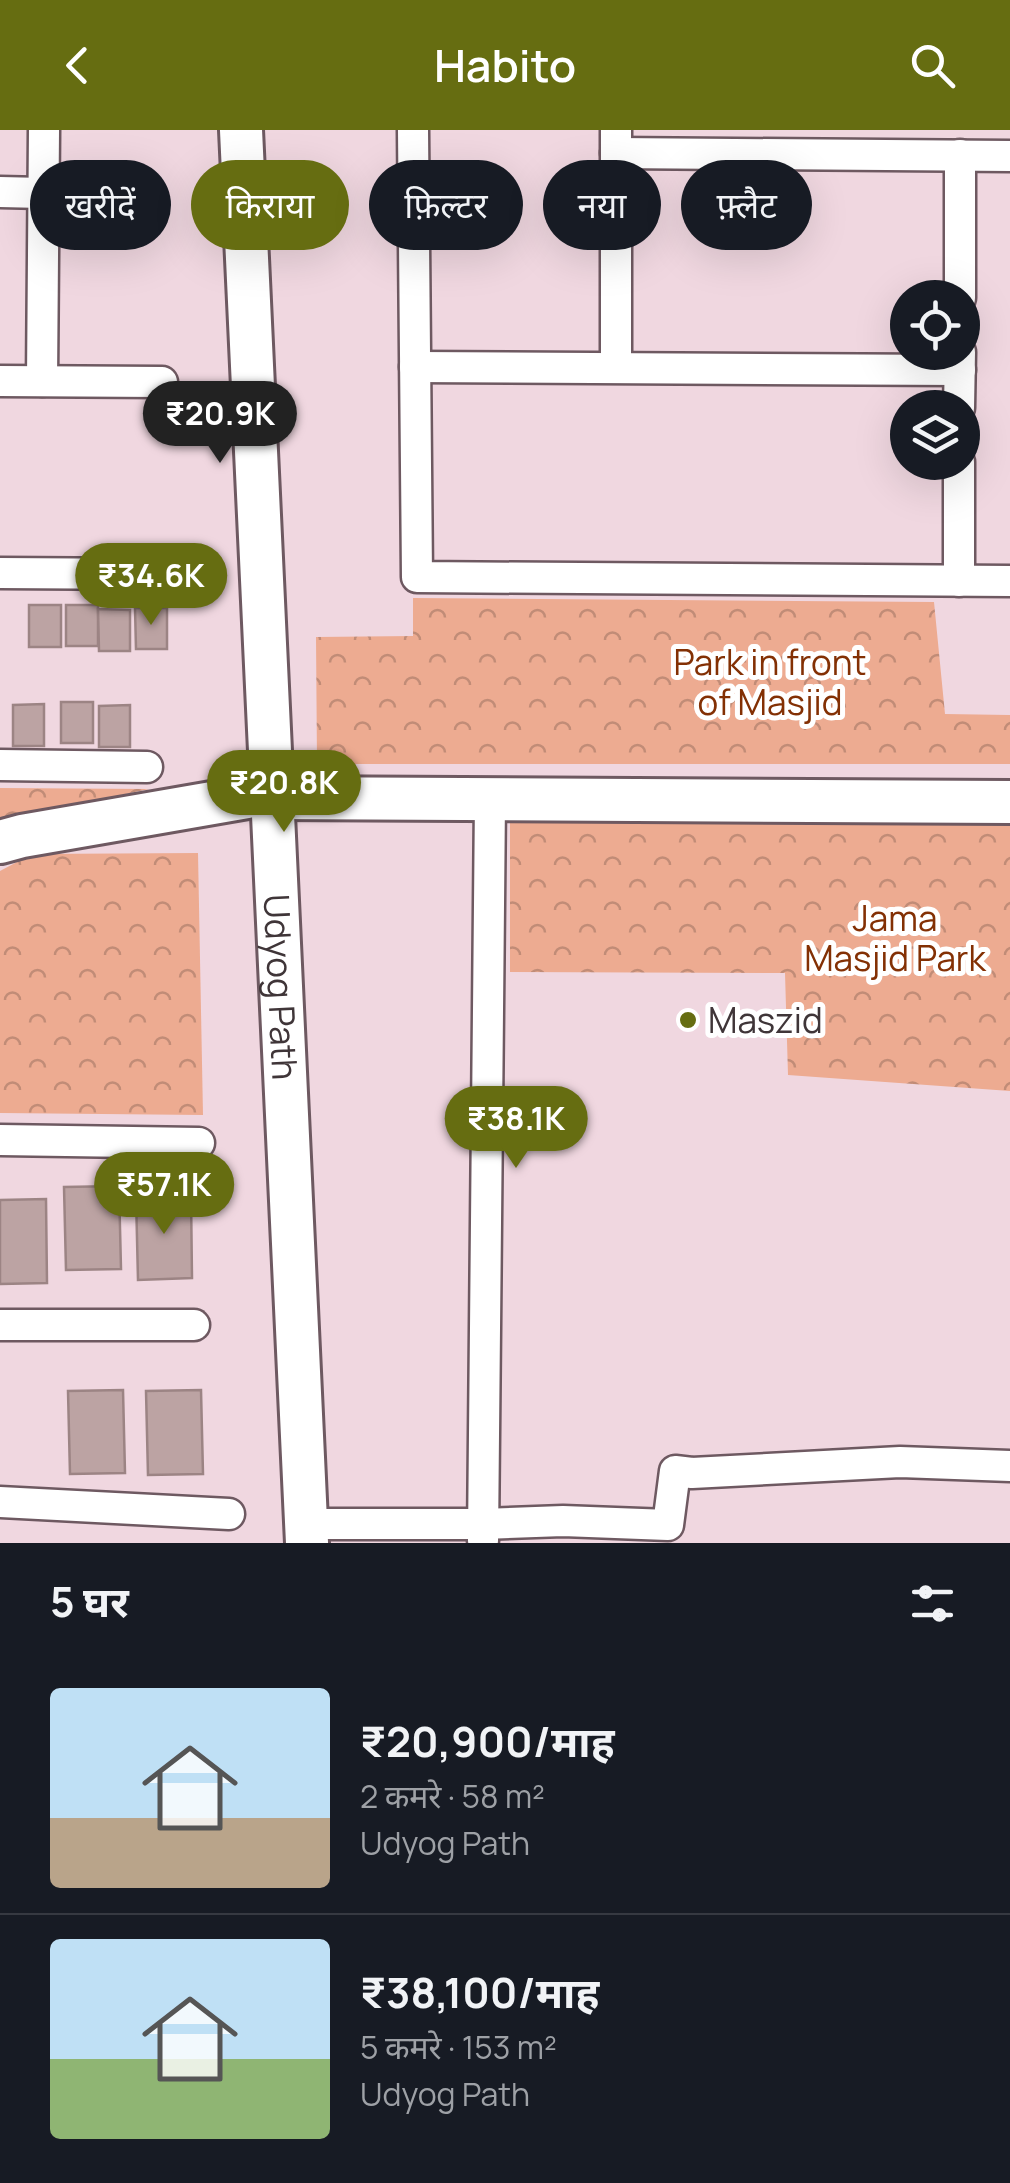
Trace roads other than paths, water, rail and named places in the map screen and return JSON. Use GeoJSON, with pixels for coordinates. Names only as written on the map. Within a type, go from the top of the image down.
{"type":"FeatureCollection","features":[{"type":"Feature","properties":{"kind":"main road","name":"Udyog Path"},"geometry":{"type":"LineString","coordinates":[[216,130],[259,798],[297,1537]]}},
{"type":"Feature","properties":{"kind":"main road","name":"Udyog Path"},"geometry":{"type":"LineString","coordinates":[[241,130],[259,798]]}},
{"type":"Feature","properties":{"kind":"main road"},"geometry":{"type":"LineString","coordinates":[[0,842],[259,798],[1010,802]]}},
{"type":"Feature","properties":{"kind":"street"},"geometry":{"type":"LineString","coordinates":[[44,130],[44,160]]}},
{"type":"Feature","properties":{"kind":"street"},"geometry":{"type":"LineString","coordinates":[[413,130],[417,578],[1010,581]]}},
{"type":"Feature","properties":{"kind":"street"},"geometry":{"type":"LineString","coordinates":[[616,368],[616,142],[1010,156]]}},
{"type":"Feature","properties":{"kind":"street"},"geometry":{"type":"LineString","coordinates":[[960,155],[960,280]]}},
{"type":"Feature","properties":{"kind":"street"},"geometry":{"type":"LineString","coordinates":[[0,192],[30,193]]}},
{"type":"Feature","properties":{"kind":"street"},"geometry":{"type":"LineString","coordinates":[[42,381],[43,250]]}},
{"type":"Feature","properties":{"kind":"street"},"geometry":{"type":"LineString","coordinates":[[415,367],[890,362]]}},
{"type":"Feature","properties":{"kind":"street"},"geometry":{"type":"LineString","coordinates":[[0,381],[162,382]]}},
{"type":"Feature","properties":{"kind":"street"},"geometry":{"type":"LineString","coordinates":[[959,580],[960,480]]}},
{"type":"Feature","properties":{"kind":"street"},"geometry":{"type":"LineString","coordinates":[[0,573],[154,574]]}},
{"type":"Feature","properties":{"kind":"street"},"geometry":{"type":"LineString","coordinates":[[0,766],[147,767]]}},
{"type":"Feature","properties":{"kind":"street"},"geometry":{"type":"LineString","coordinates":[[483,1533],[490,799]]}},
{"type":"Feature","properties":{"kind":"street"},"geometry":{"type":"LineString","coordinates":[[0,1140],[199,1143]]}},
{"type":"Feature","properties":{"kind":"street"},"geometry":{"type":"LineString","coordinates":[[0,1325],[194,1325]]}},
{"type":"Feature","properties":{"kind":"street"},"geometry":{"type":"LineString","coordinates":[[297,1537],[483,1533],[563,1521],[668,1525],[676,1471],[900,1462],[1010,1466]]}},
{"type":"Feature","properties":{"kind":"street"},"geometry":{"type":"LineString","coordinates":[[0,1502],[228,1514]]}},
{"type":"Feature","properties":{"kind":"place","name":"Maszid"},"geometry":{"type":"Point","coordinates":[688,1020]}},
{"type":"Feature","properties":{"kind":"park label","name":"Park in front of Masjid"},"geometry":{"type":"Point","coordinates":[770,682]}},
{"type":"Feature","properties":{"kind":"park label","name":"Jama Masjid Park"},"geometry":{"type":"Point","coordinates":[895,938]}}]}
